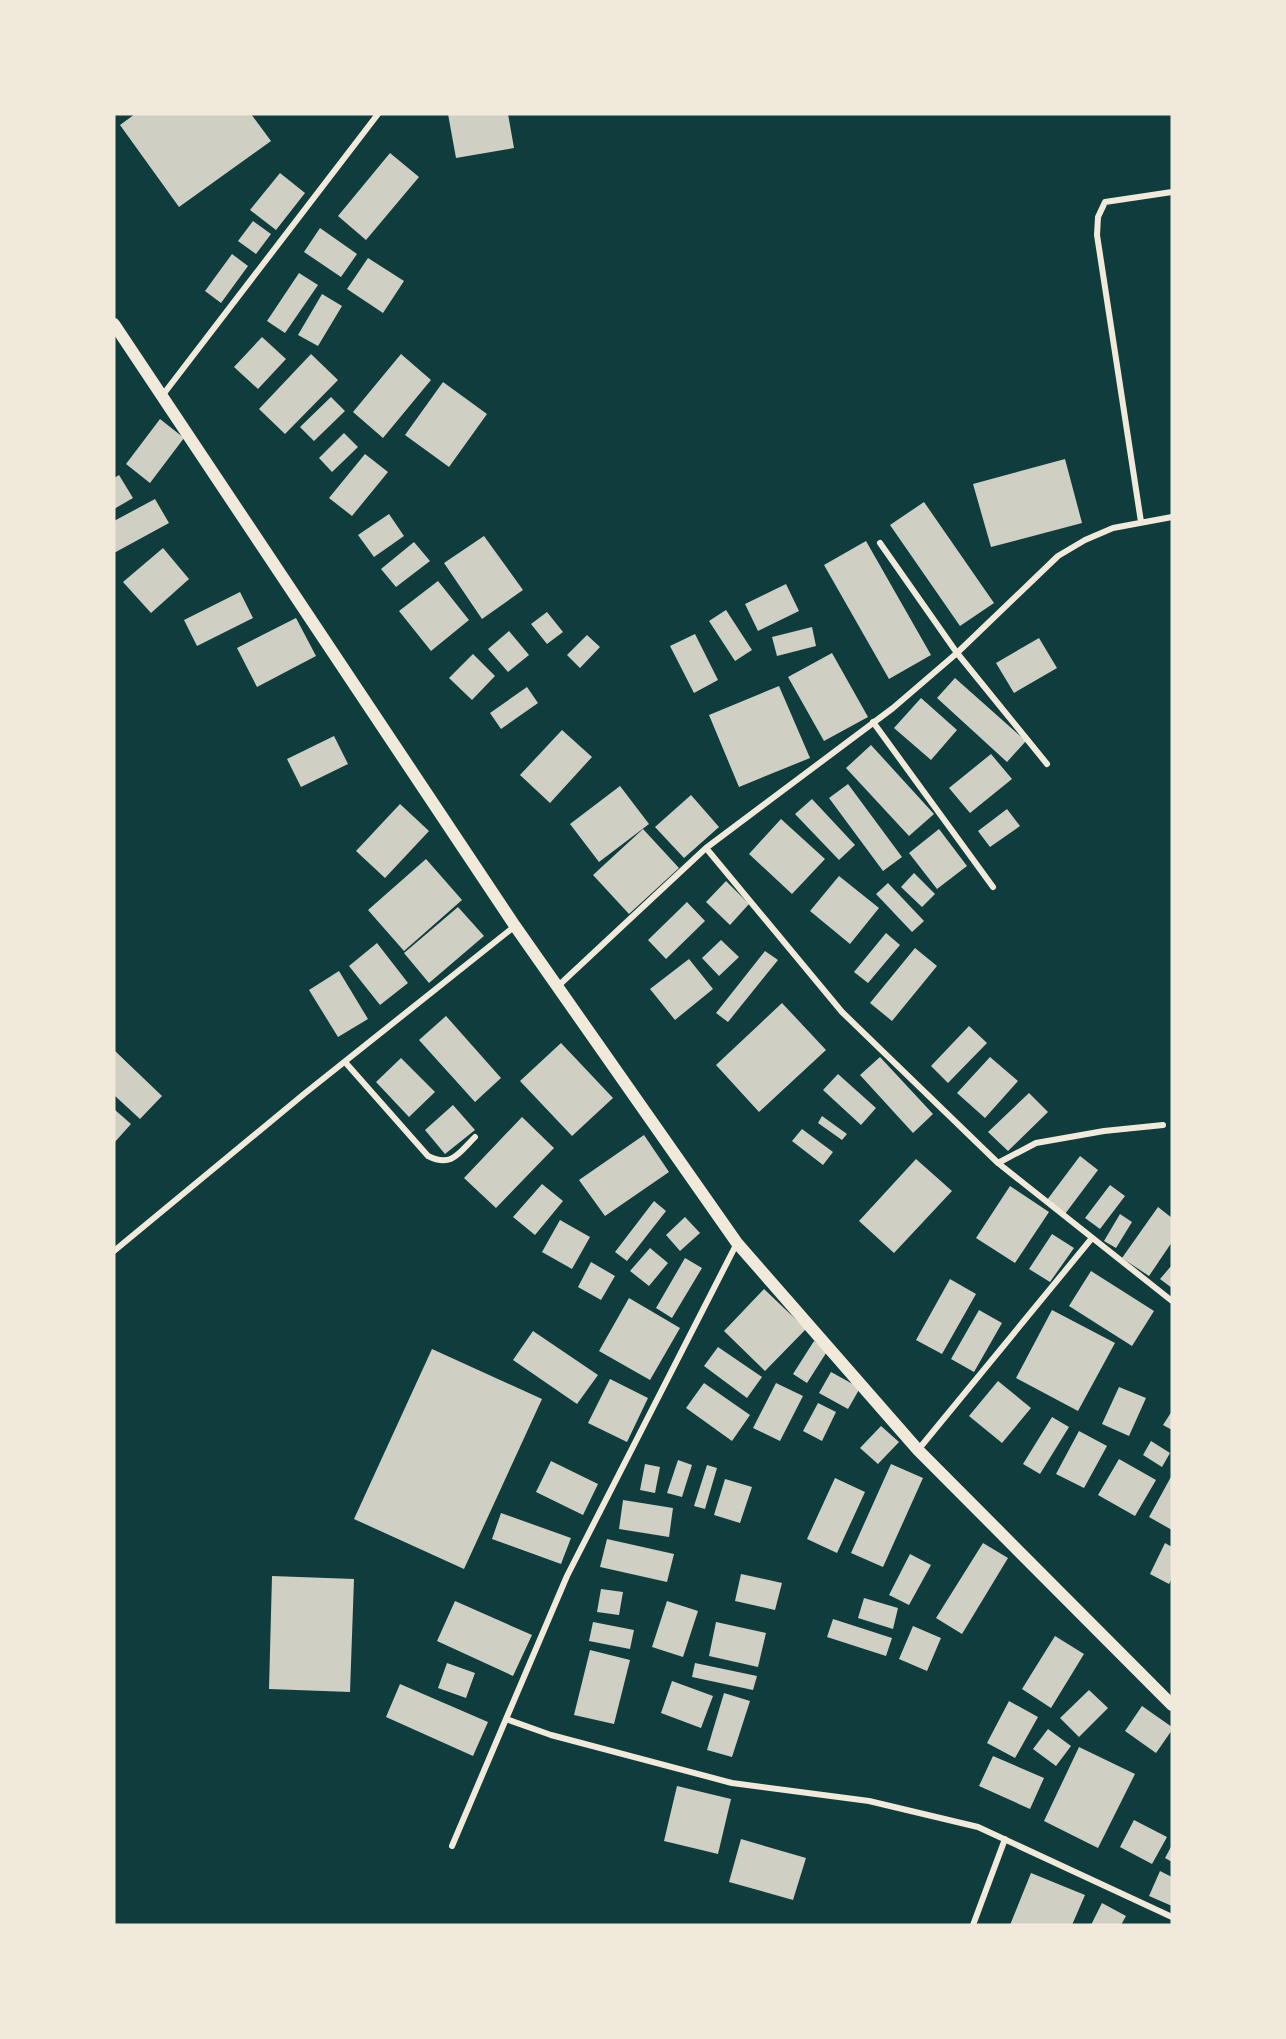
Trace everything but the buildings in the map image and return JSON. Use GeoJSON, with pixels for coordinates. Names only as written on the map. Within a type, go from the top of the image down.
{"type":"FeatureCollection","features":[{"type":"Feature","properties":{"kind":"main road"},"geometry":{"type":"LineString","coordinates":[[114,324],[119,341],[162,396],[515,926],[737,1243],[918,1450],[1172,1705]]}},
{"type":"Feature","properties":{"kind":"street"},"geometry":{"type":"LineString","coordinates":[[162,396],[378,114]]}},
{"type":"Feature","properties":{"kind":"street"},"geometry":{"type":"LineString","coordinates":[[1141,522],[1097,235],[1098,217],[1105,202],[1172,192]]}},
{"type":"Feature","properties":{"kind":"street"},"geometry":{"type":"LineString","coordinates":[[557,987],[706,848],[893,708],[957,653],[1058,556],[1085,540],[1113,528],[1172,518]]}},
{"type":"Feature","properties":{"kind":"street"},"geometry":{"type":"LineString","coordinates":[[880,543],[957,653],[1047,764]]}},
{"type":"Feature","properties":{"kind":"street"},"geometry":{"type":"LineString","coordinates":[[873,722],[993,887]]}},
{"type":"Feature","properties":{"kind":"street"},"geometry":{"type":"LineString","coordinates":[[706,848],[842,1012],[998,1163],[1172,1301]]}},
{"type":"Feature","properties":{"kind":"street"},"geometry":{"type":"LineString","coordinates":[[114,1251],[515,926]]}},
{"type":"Feature","properties":{"kind":"street"},"geometry":{"type":"LineString","coordinates":[[345,1062],[428,1156],[438,1161],[448,1161],[475,1137]]}},
{"type":"Feature","properties":{"kind":"street"},"geometry":{"type":"LineString","coordinates":[[998,1163],[1036,1143],[1104,1131],[1163,1125]]}},
{"type":"Feature","properties":{"kind":"street"},"geometry":{"type":"LineString","coordinates":[[918,1450],[1092,1238]]}},
{"type":"Feature","properties":{"kind":"street"},"geometry":{"type":"LineString","coordinates":[[452,1846],[567,1576],[737,1243]]}},
{"type":"Feature","properties":{"kind":"street"},"geometry":{"type":"LineString","coordinates":[[506,1719],[551,1735],[732,1783],[869,1801],[978,1827],[1172,1917]]}},
{"type":"Feature","properties":{"kind":"street"},"geometry":{"type":"LineString","coordinates":[[973,1925],[1005,1839]]}}]}
